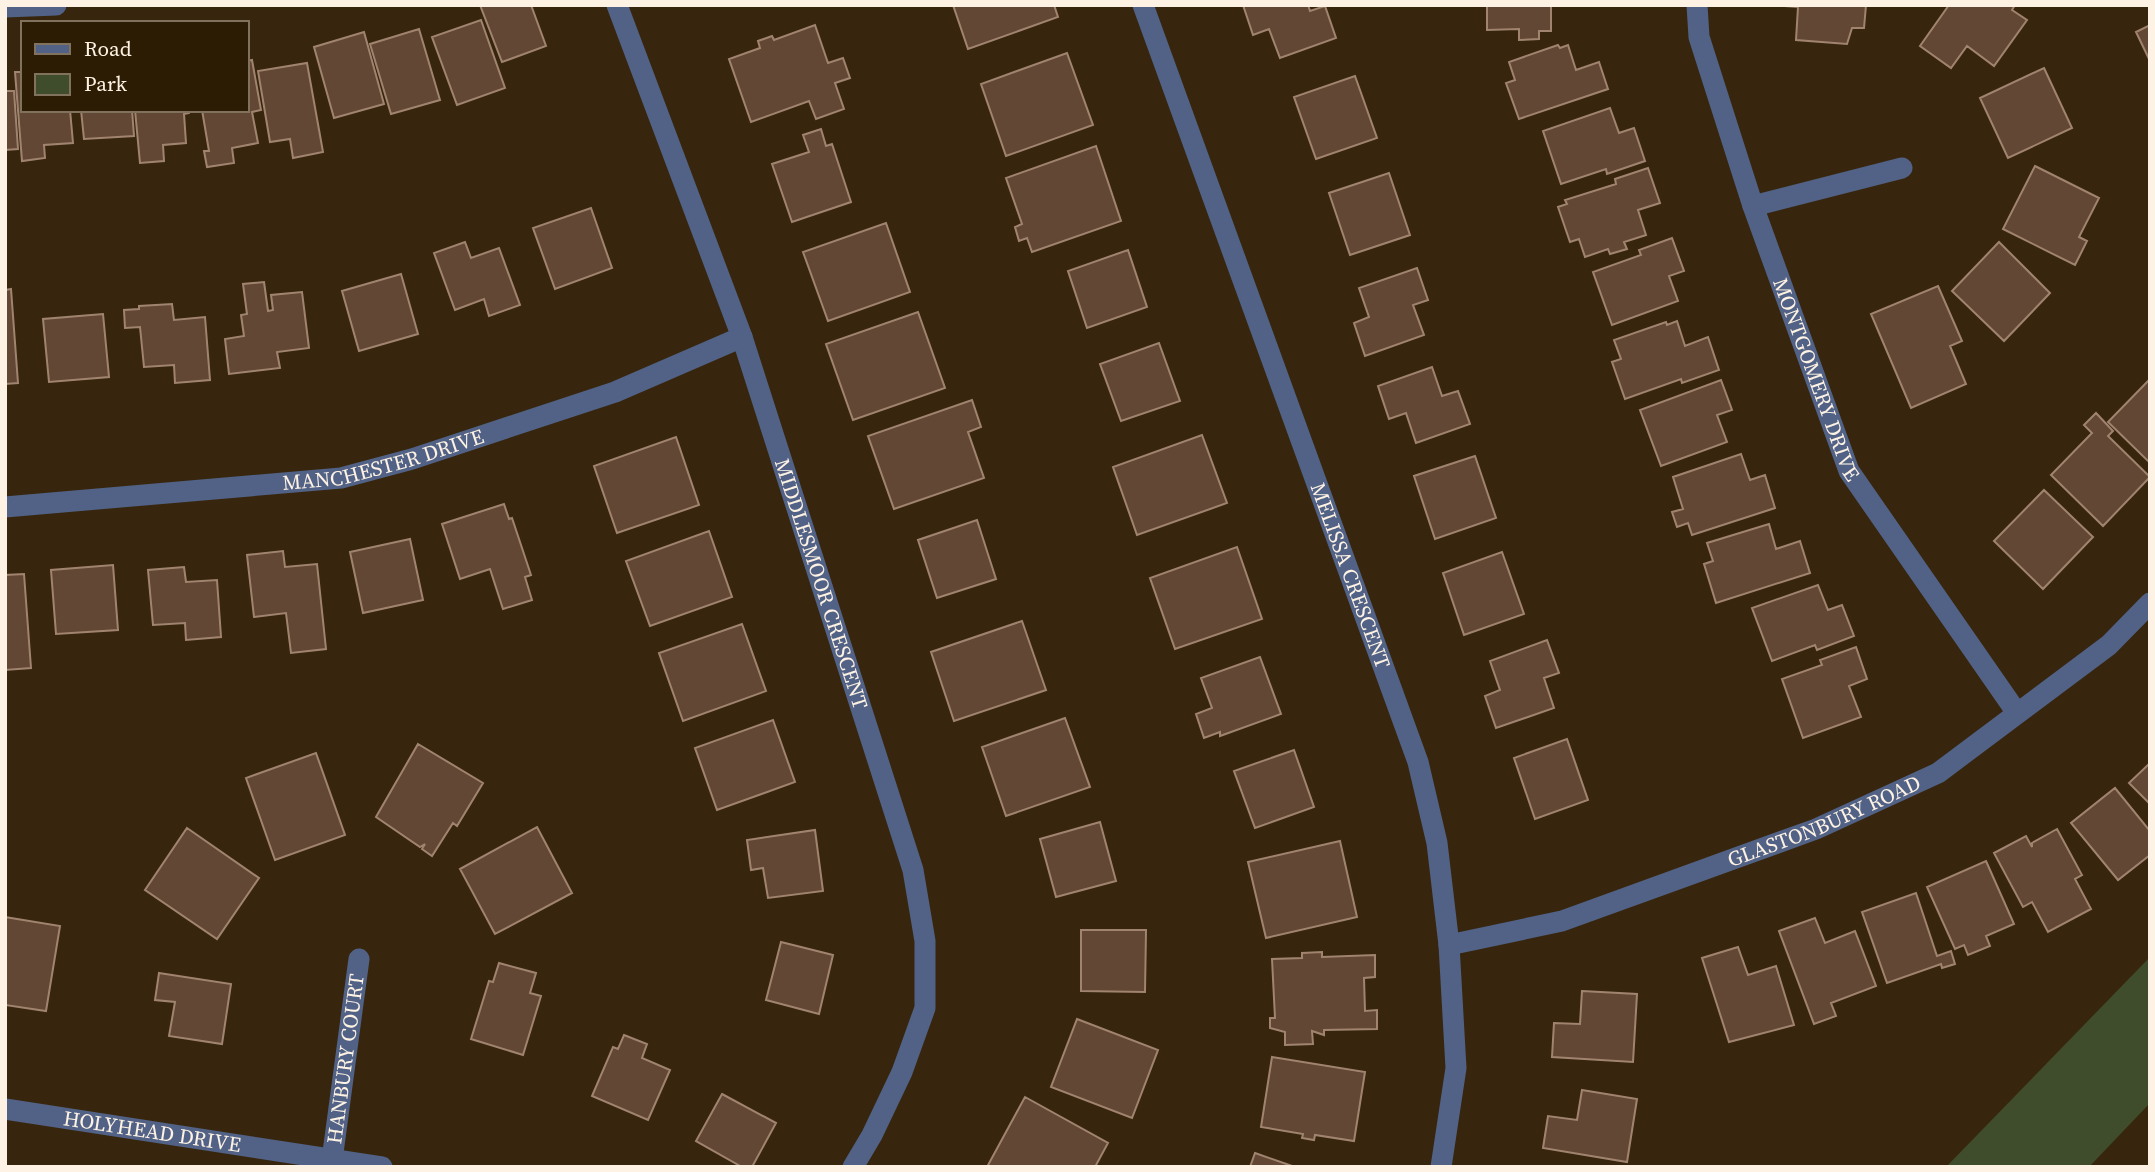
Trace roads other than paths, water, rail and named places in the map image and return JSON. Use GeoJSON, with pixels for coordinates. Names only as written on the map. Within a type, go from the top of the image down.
{"type":"FeatureCollection","features":[{"type":"Feature","properties":{"kind":"street"},"geometry":{"type":"LineString","coordinates":[[5,7],[57,5]]}},
{"type":"Feature","properties":{"kind":"street","name":"MIDDLESMOOR CRESCENT"},"geometry":{"type":"LineString","coordinates":[[617,5],[742,337],[913,870],[925,941],[925,1008],[902,1072],[872,1135],[853,1167]]}},
{"type":"Feature","properties":{"kind":"street","name":"MELISSA CRESCENT"},"geometry":{"type":"LineString","coordinates":[[1143,5],[1418,762],[1437,843],[1448,944],[1456,1068],[1441,1167]]}},
{"type":"Feature","properties":{"kind":"street","name":"MONTGOMERY DRIVE"},"geometry":{"type":"LineString","coordinates":[[1697,5],[1699,37],[1753,206],[1849,471],[2017,713]]}},
{"type":"Feature","properties":{"kind":"street"},"geometry":{"type":"LineString","coordinates":[[1753,206],[1902,168]]}},
{"type":"Feature","properties":{"kind":"street","name":"MANCHESTER DRIVE"},"geometry":{"type":"LineString","coordinates":[[5,507],[341,478],[412,459],[615,392],[742,337]]}},
{"type":"Feature","properties":{"kind":"street","name":"GLASTONBURY ROAD"},"geometry":{"type":"LineString","coordinates":[[1448,944],[1562,920],[1816,829],[1938,773],[2109,645],[2150,603]]}},
{"type":"Feature","properties":{"kind":"street","name":"HANBURY COURT"},"geometry":{"type":"LineString","coordinates":[[332,1160],[359,959]]}},
{"type":"Feature","properties":{"kind":"street","name":"HOLYHEAD DRIVE"},"geometry":{"type":"LineString","coordinates":[[5,1109],[382,1167]]}}]}
